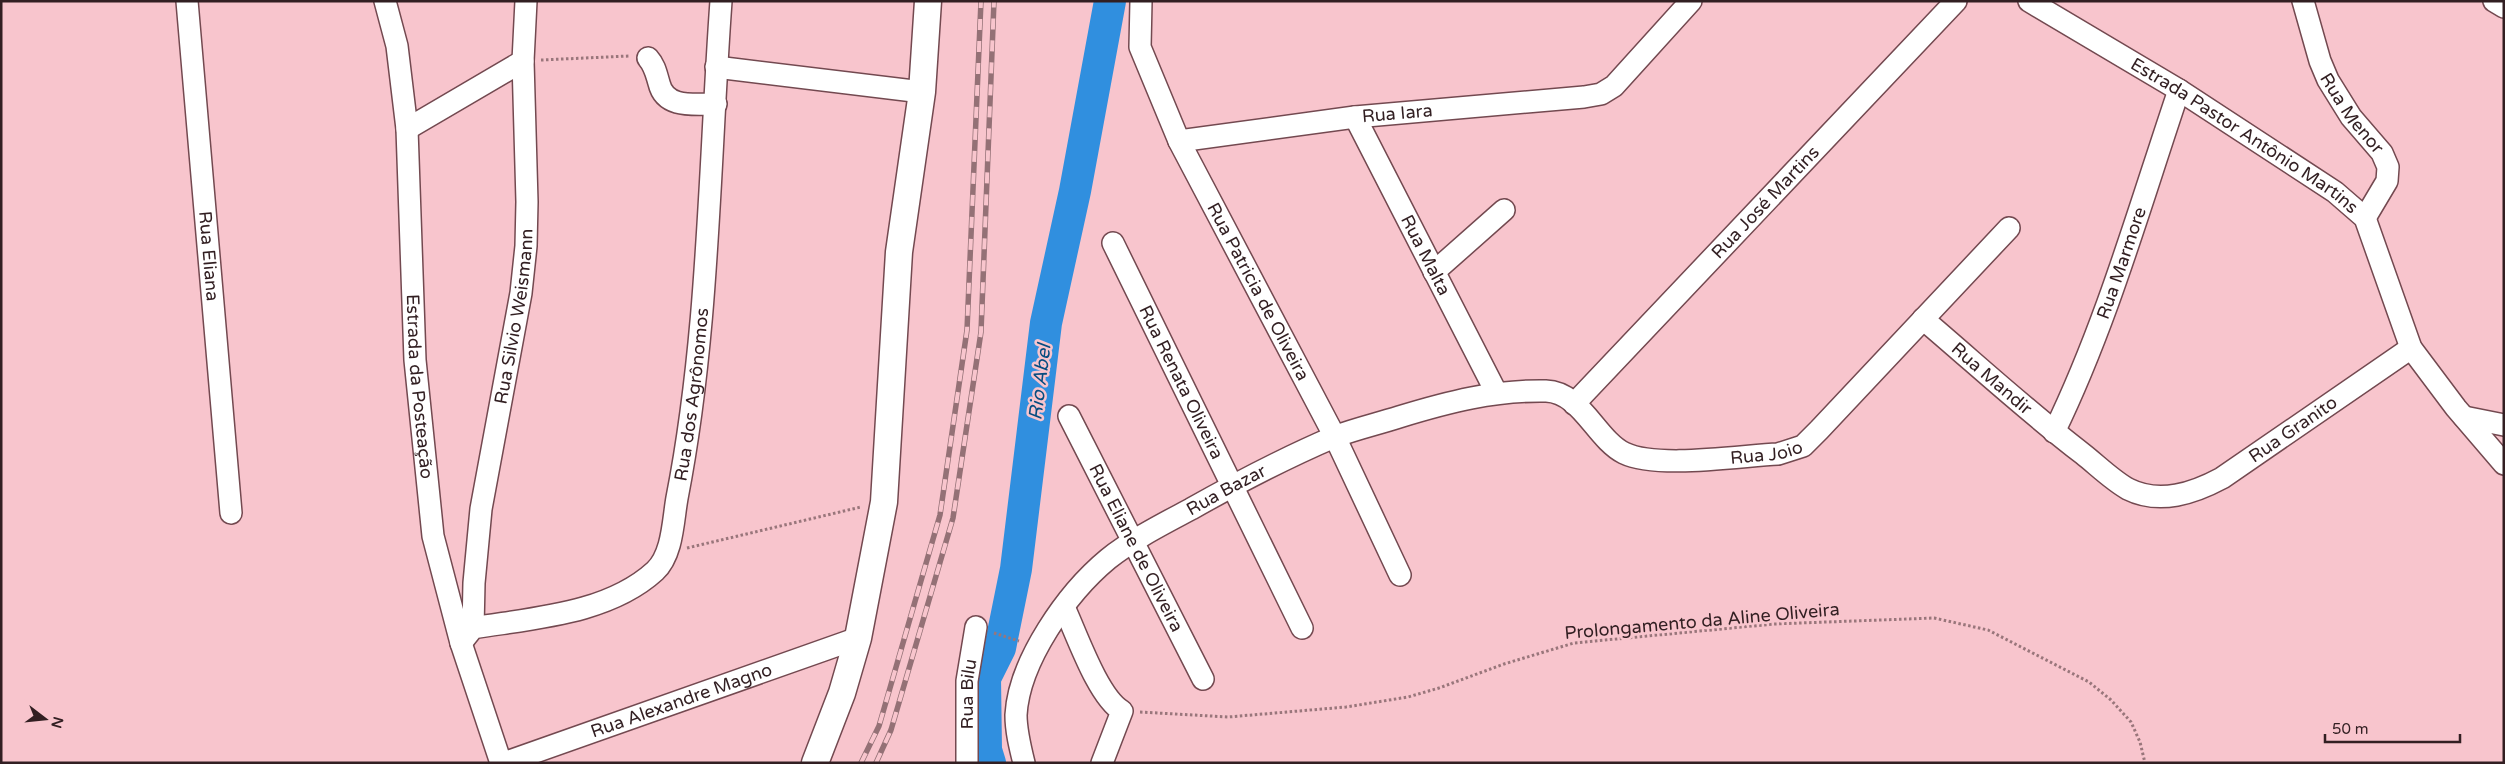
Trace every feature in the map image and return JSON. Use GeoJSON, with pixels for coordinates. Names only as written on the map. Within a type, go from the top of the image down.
{"type":"FeatureCollection","features":[{"type":"Feature","properties":{"kind":"main road"},"geometry":{"type":"LineString","coordinates":[[815,763],[842,693],[858,638],[884,502],[899,252],[922,92],[928,1]]}},
{"type":"Feature","properties":{"kind":"street","name":"Rua Eliana"},"geometry":{"type":"LineString","coordinates":[[187,1],[231,512]]}},
{"type":"Feature","properties":{"kind":"street","name":"Estrada da Posteação"},"geometry":{"type":"LineString","coordinates":[[385,1],[397,46],[407,129],[415,360],[432,536],[467,635],[503,763]]}},
{"type":"Feature","properties":{"kind":"street","name":"Rua Silvio Weismann"},"geometry":{"type":"LineString","coordinates":[[467,635],[482,509],[521,292],[526,246],[523,61],[526,1]]}},
{"type":"Feature","properties":{"kind":"street","name":"Rua dos Agrônomos"},"geometry":{"type":"LineString","coordinates":[[467,635],[586,607],[630,588],[645,578],[657,569],[667,552],[688,441],[702,334],[721,1]]}},
{"type":"Feature","properties":{"kind":"street","name":"Rua Patricia de Oliveira"},"geometry":{"type":"LineString","coordinates":[[1141,1],[1140,47],[1179,141],[1335,437],[1400,575]]}},
{"type":"Feature","properties":{"kind":"street","name":"Rua Iara"},"geometry":{"type":"LineString","coordinates":[[1179,141],[1355,117],[1601,94],[1614,86],[1691,1]]}},
{"type":"Feature","properties":{"kind":"street","name":"Rua José Martins"},"geometry":{"type":"LineString","coordinates":[[1574,404],[1956,1]]}},
{"type":"Feature","properties":{"kind":"street","name":"Estrada Pastor Antônio Martins"},"geometry":{"type":"LineString","coordinates":[[2029,1],[2179,90],[2335,192],[2365,218],[2411,348],[2464,417],[2504,464]]}},
{"type":"Feature","properties":{"kind":"street","name":"Rua Menor"},"geometry":{"type":"LineString","coordinates":[[2303,1],[2320,61],[2328,80],[2356,124],[2382,153],[2388,167],[2387,181],[2365,218]]}},
{"type":"Feature","properties":{"kind":"street"},"geometry":{"type":"LineString","coordinates":[[2494,1],[2504,7]]}},
{"type":"Feature","properties":{"kind":"street"},"geometry":{"type":"LineString","coordinates":[[648,58],[654,65],[661,92],[666,98],[686,104],[716,104]]}},
{"type":"Feature","properties":{"kind":"street"},"geometry":{"type":"LineString","coordinates":[[407,129],[523,61]]}},
{"type":"Feature","properties":{"kind":"street"},"geometry":{"type":"LineString","coordinates":[[716,67],[922,92]]}},
{"type":"Feature","properties":{"kind":"street","name":"Rua Marmore"},"geometry":{"type":"LineString","coordinates":[[2054,432],[2077,386],[2099,326],[2179,90]]}},
{"type":"Feature","properties":{"kind":"street","name":"Rua Malta"},"geometry":{"type":"LineString","coordinates":[[1355,117],[1496,392]]}},
{"type":"Feature","properties":{"kind":"street"},"geometry":{"type":"LineString","coordinates":[[1434,272],[1504,210]]}},
{"type":"Feature","properties":{"kind":"street"},"geometry":{"type":"LineString","coordinates":[[1923,319],[2009,228]]}},
{"type":"Feature","properties":{"kind":"street","name":"Rua Renata Oliveira"},"geometry":{"type":"LineString","coordinates":[[1113,244],[1302,628]]}},
{"type":"Feature","properties":{"kind":"street","name":"Rua Joio"},"geometry":{"type":"LineString","coordinates":[[1574,404],[1614,445],[1624,452],[1642,459],[1663,461],[1787,453],[1796,450],[1809,441],[1923,319]]}},
{"type":"Feature","properties":{"kind":"street","name":"Rua Mandir"},"geometry":{"type":"LineString","coordinates":[[1923,319],[2054,432],[2128,489],[2168,496]]}},
{"type":"Feature","properties":{"kind":"street","name":"Rua Granito"},"geometry":{"type":"LineString","coordinates":[[2168,496],[2180,496],[2198,491],[2222,478],[2411,348]]}},
{"type":"Feature","properties":{"kind":"street","name":"Rua Bazar"},"geometry":{"type":"LineString","coordinates":[[1024,763],[1017,731],[1016,715],[1020,692],[1044,637],[1064,607],[1108,560],[1133,542],[1232,486],[1335,437],[1451,400],[1496,392],[1553,392],[1563,395],[1574,404]]}},
{"type":"Feature","properties":{"kind":"street","name":"Rua Eliane de Oliveira"},"geometry":{"type":"LineString","coordinates":[[1069,416],[1203,679]]}},
{"type":"Feature","properties":{"kind":"street"},"geometry":{"type":"LineString","coordinates":[[2464,417],[2504,425]]}},
{"type":"Feature","properties":{"kind":"street"},"geometry":{"type":"LineString","coordinates":[[1064,607],[1103,692],[1113,706],[1122,711],[1102,763]]}},
{"type":"Feature","properties":{"kind":"street","name":"Rua Bilu"},"geometry":{"type":"LineString","coordinates":[[967,763],[967,681],[982,629]]}},
{"type":"Feature","properties":{"kind":"street","name":"Rua Alexandre Magno"},"geometry":{"type":"LineString","coordinates":[[503,763],[858,638]]}},
{"type":"Feature","properties":{"kind":"path"},"geometry":{"type":"LineString","coordinates":[[523,61],[637,55],[648,58]]}},
{"type":"Feature","properties":{"kind":"path"},"geometry":{"type":"LineString","coordinates":[[667,552],[884,502]]}},
{"type":"Feature","properties":{"kind":"path","name":"Prolongamento da Aline Oliveira"},"geometry":{"type":"LineString","coordinates":[[1122,711],[1228,717],[1304,712],[1408,697],[1574,642],[1774,624],[1934,618],[1988,630],[2089,682],[2111,700],[2131,722],[2140,742],[2145,763]]}},
{"type":"Feature","properties":{"kind":"path"},"geometry":{"type":"LineString","coordinates":[[982,629],[1017,640]]}},
{"type":"Feature","properties":{"kind":"waterway","name":"Rio Abel"},"geometry":{"type":"LineString","coordinates":[[990,763],[986,750],[985,678],[1000,648],[1016,569],[1046,323],[1075,191],[1110,1]]}},
{"type":"Feature","properties":{"kind":"railway"},"geometry":{"type":"LineString","coordinates":[[861,763],[879,726],[940,515],[967,330],[981,1]]}},
{"type":"Feature","properties":{"kind":"railway"},"geometry":{"type":"LineString","coordinates":[[876,763],[891,730],[953,518],[981,332],[994,1]]}}]}
